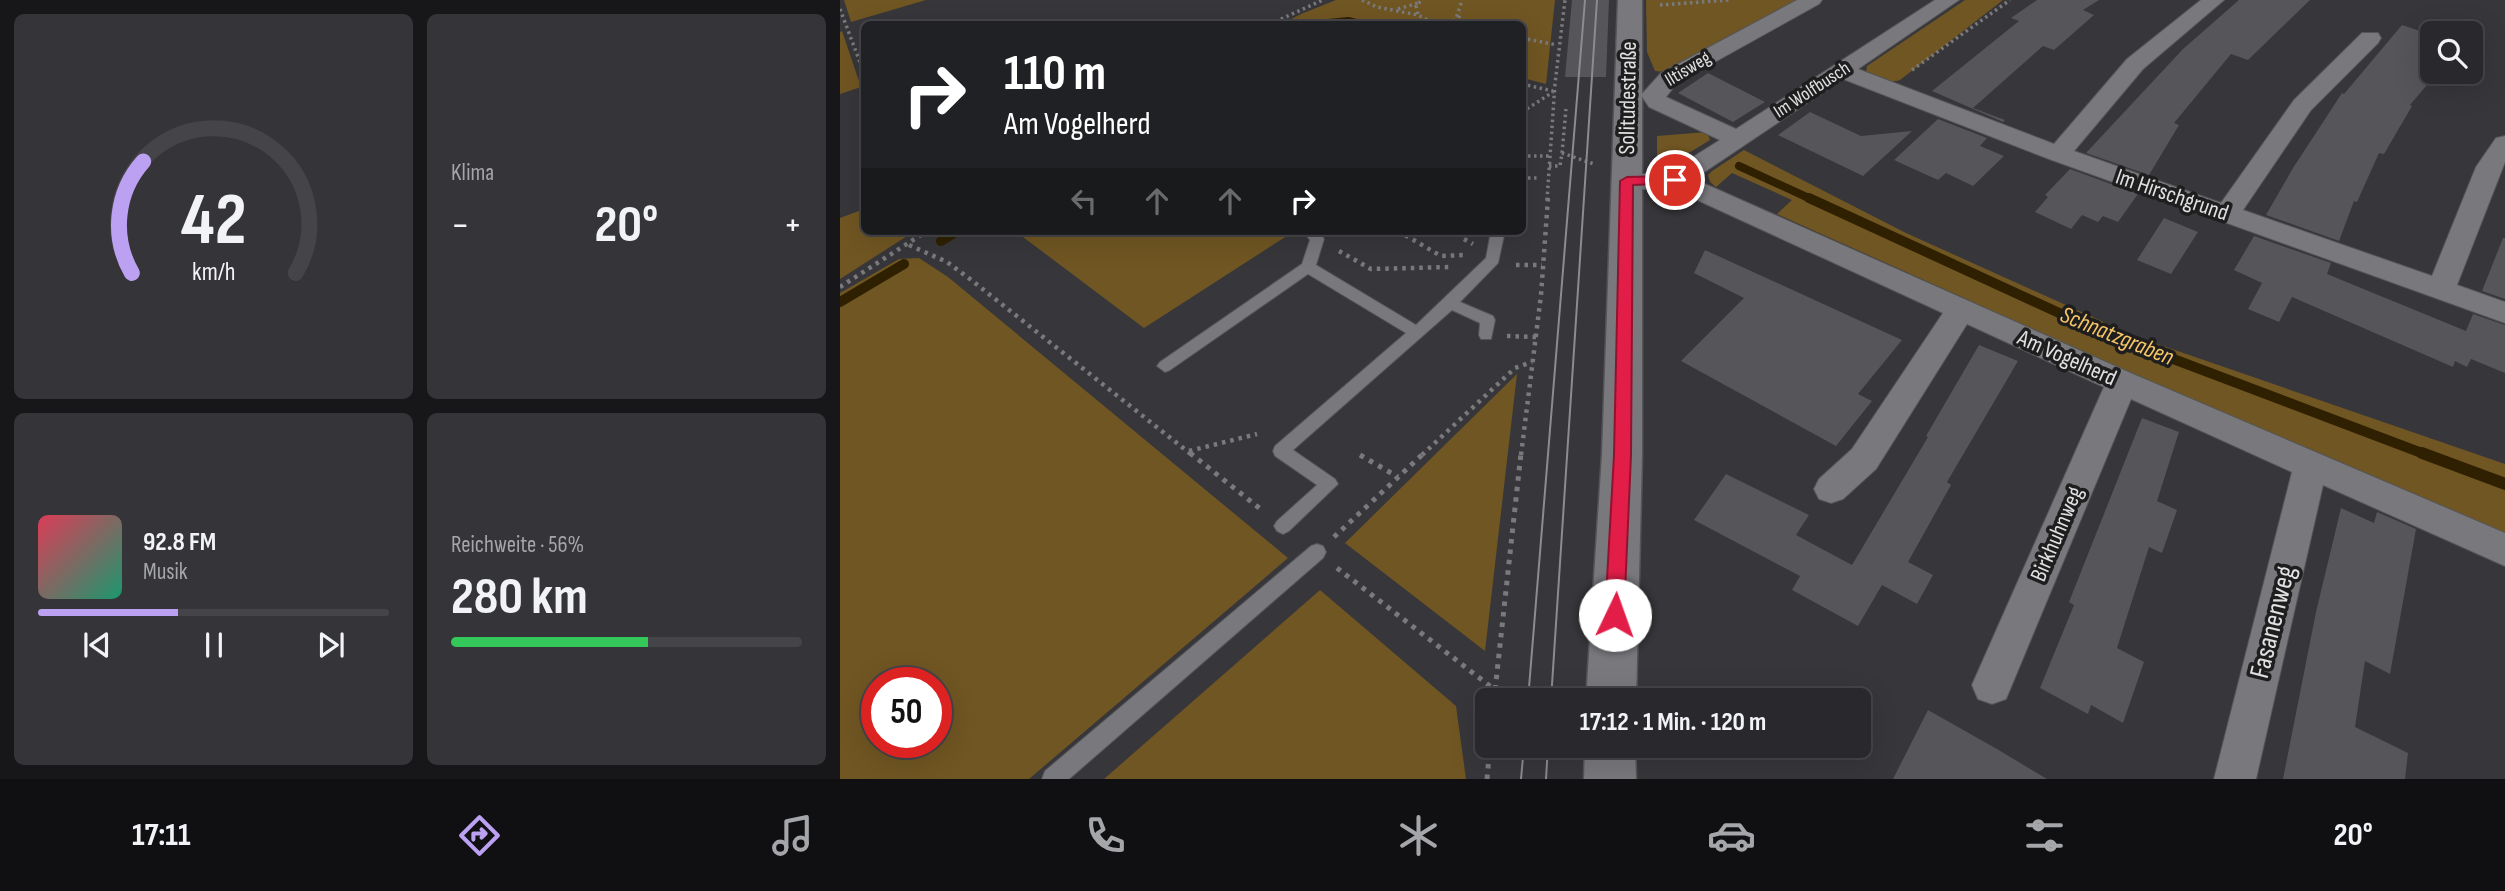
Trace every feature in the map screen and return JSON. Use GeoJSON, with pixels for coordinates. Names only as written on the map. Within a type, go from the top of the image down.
{"type":"FeatureCollection","features":[{"type":"Feature","properties":{"kind":"main road","name":"Solitudestraße"},"geometry":{"type":"LineString","coordinates":[[1611,688],[1622,455],[1630,0]]}},
{"type":"Feature","properties":{"kind":"main road"},"geometry":{"type":"LineString","coordinates":[[1610,758],[1610,779]]}},
{"type":"Feature","properties":{"kind":"street","name":"Iltisweg"},"geometry":{"type":"LineString","coordinates":[[1738,139],[1657,102],[1653,96],[1660,85],[1812,0]]}},
{"type":"Feature","properties":{"kind":"street","name":"Im Wolfbusch"},"geometry":{"type":"LineString","coordinates":[[1675,180],[1949,0]]}},
{"type":"Feature","properties":{"kind":"street"},"geometry":{"type":"LineString","coordinates":[[2058,154],[2135,64],[2214,0]]}},
{"type":"Feature","properties":{"kind":"street"},"geometry":{"type":"LineString","coordinates":[[2227,214],[2302,105],[2370,38]]}},
{"type":"Feature","properties":{"kind":"street","name":"Im Hirschgrund"},"geometry":{"type":"LineString","coordinates":[[1842,71],[2058,154],[2505,313]]}},
{"type":"Feature","properties":{"kind":"street"},"geometry":{"type":"LineString","coordinates":[[2441,289],[2488,167],[2505,143]]}},
{"type":"Feature","properties":{"kind":"street","name":"Am Vogelherd"},"geometry":{"type":"LineString","coordinates":[[1627,181],[1675,180],[2122,383],[2505,550]]}},
{"type":"Feature","properties":{"kind":"street"},"geometry":{"type":"LineString","coordinates":[[1831,489],[1864,458],[1961,310]]}},
{"type":"Feature","properties":{"kind":"street","name":"Birkhuhnweg"},"geometry":{"type":"LineString","coordinates":[[1992,685],[2122,383]]}},
{"type":"Feature","properties":{"kind":"street","name":"Fasanenweg"},"geometry":{"type":"LineString","coordinates":[[2235,779],[2311,465]]}},
{"type":"Feature","properties":{"kind":"lane"},"geometry":{"type":"LineString","coordinates":[[1165,366],[1308,267],[1313,235]]}},
{"type":"Feature","properties":{"kind":"lane"},"geometry":{"type":"LineString","coordinates":[[1283,526],[1329,484],[1281,451],[1450,303],[1492,260],[1497,235]]}},
{"type":"Feature","properties":{"kind":"lane"},"geometry":{"type":"LineString","coordinates":[[1308,267],[1418,332]]}},
{"type":"Feature","properties":{"kind":"lane"},"geometry":{"type":"LineString","coordinates":[[1450,303],[1488,320],[1486,335]]}},
{"type":"Feature","properties":{"kind":"lane"},"geometry":{"type":"LineString","coordinates":[[1053,779],[1317,552]]}},
{"type":"Feature","properties":{"kind":"path"},"geometry":{"type":"LineString","coordinates":[[1276,21],[1322,0]]}},
{"type":"Feature","properties":{"kind":"path"},"geometry":{"type":"LineString","coordinates":[[1362,0],[1418,15],[1429,21]]}},
{"type":"Feature","properties":{"kind":"path"},"geometry":{"type":"LineString","coordinates":[[1390,9],[1422,0]]}},
{"type":"Feature","properties":{"kind":"path"},"geometry":{"type":"LineString","coordinates":[[1458,21],[1462,0]]}},
{"type":"Feature","properties":{"kind":"path"},"geometry":{"type":"LineString","coordinates":[[1495,688],[1542,265],[1554,91],[1565,0]]}},
{"type":"Feature","properties":{"kind":"path"},"geometry":{"type":"LineString","coordinates":[[1660,5],[1729,0]]}},
{"type":"Feature","properties":{"kind":"path","name":"Im Wolfbusch"},"geometry":{"type":"LineString","coordinates":[[1885,88],[2010,0]]}},
{"type":"Feature","properties":{"kind":"path"},"geometry":{"type":"LineString","coordinates":[[1418,3],[1415,9],[1418,15]]}},
{"type":"Feature","properties":{"kind":"path"},"geometry":{"type":"LineString","coordinates":[[840,9],[861,66]]}},
{"type":"Feature","properties":{"kind":"path"},"geometry":{"type":"LineString","coordinates":[[1453,21],[1460,11]]}},
{"type":"Feature","properties":{"kind":"path"},"geometry":{"type":"LineString","coordinates":[[1526,39],[1558,45]]}},
{"type":"Feature","properties":{"kind":"path"},"geometry":{"type":"LineString","coordinates":[[1526,84],[1554,91]]}},
{"type":"Feature","properties":{"kind":"path"},"geometry":{"type":"LineString","coordinates":[[1526,109],[1554,91]]}},
{"type":"Feature","properties":{"kind":"path"},"geometry":{"type":"LineString","coordinates":[[1549,166],[1560,166],[1566,109]]}},
{"type":"Feature","properties":{"kind":"path"},"geometry":{"type":"LineString","coordinates":[[1562,153],[1598,165],[1598,158]]}},
{"type":"Feature","properties":{"kind":"path"},"geometry":{"type":"LineString","coordinates":[[1526,156],[1550,156]]}},
{"type":"Feature","properties":{"kind":"path"},"geometry":{"type":"LineString","coordinates":[[1526,178],[1539,178]]}},
{"type":"Feature","properties":{"kind":"path"},"geometry":{"type":"LineString","coordinates":[[840,287],[922,235]]}},
{"type":"Feature","properties":{"kind":"path"},"geometry":{"type":"LineString","coordinates":[[1313,235],[1371,269],[1492,260]]}},
{"type":"Feature","properties":{"kind":"path"},"geometry":{"type":"LineString","coordinates":[[1405,235],[1441,256],[1542,265]]}},
{"type":"Feature","properties":{"kind":"path"},"geometry":{"type":"LineString","coordinates":[[1464,239],[1492,260]]}},
{"type":"Feature","properties":{"kind":"path"},"geometry":{"type":"LineString","coordinates":[[909,245],[955,268],[1283,526]]}},
{"type":"Feature","properties":{"kind":"path"},"geometry":{"type":"LineString","coordinates":[[1492,688],[1317,552],[1515,368],[1532,362]]}},
{"type":"Feature","properties":{"kind":"path"},"geometry":{"type":"LineString","coordinates":[[1188,451],[1258,434]]}},
{"type":"Feature","properties":{"kind":"path"},"geometry":{"type":"LineString","coordinates":[[1360,456],[1398,477]]}},
{"type":"Feature","properties":{"kind":"path"},"geometry":{"type":"LineString","coordinates":[[1487,779],[1489,758]]}},
{"type":"Feature","properties":{"kind":"shaded area"},"geometry":{"type":"Polygon","coordinates":[[[844,0],[926,0],[851,22],[844,0]]]}},
{"type":"Feature","properties":{"kind":"shaded area"},"geometry":{"type":"Polygon","coordinates":[[[1336,0],[1555,0],[1546,84],[1526,79],[1526,21],[1288,21],[1336,0]]]}},
{"type":"Feature","properties":{"kind":"shaded area"},"geometry":{"type":"Polygon","coordinates":[[[1646,0],[1812,0],[1676,73],[1655,71],[1647,52],[1646,0]]]}},
{"type":"Feature","properties":{"kind":"shaded area"},"geometry":{"type":"Polygon","coordinates":[[[1965,0],[2003,0],[1900,80],[1882,81],[1866,72],[1867,66],[1965,0]]]}},
{"type":"Feature","properties":{"kind":"shaded area"},"geometry":{"type":"Polygon","coordinates":[[[842,31],[861,87],[840,94],[840,32],[842,31]]]}},
{"type":"Feature","properties":{"kind":"shaded area"},"geometry":{"type":"Polygon","coordinates":[[[1707,132],[1710,140],[1674,162],[1661,161],[1657,157],[1657,136],[1707,132]]]}},
{"type":"Feature","properties":{"kind":"shaded area"},"geometry":{"type":"Polygon","coordinates":[[[1744,150],[1906,233],[2137,337],[2505,464],[2505,535],[2122,369],[1777,214],[1792,200],[1732,173],[1716,187],[1710,182],[1708,175],[1712,171],[1744,150]]]}},
{"type":"Feature","properties":{"kind":"shaded area"},"geometry":{"type":"Polygon","coordinates":[[[861,210],[861,235],[909,235],[840,279],[840,218],[861,210]]]}},
{"type":"Feature","properties":{"kind":"shaded area"},"geometry":{"type":"Polygon","coordinates":[[[1020,235],[1288,235],[1144,328],[1020,235]]]}},
{"type":"Feature","properties":{"kind":"shaded area"},"geometry":{"type":"Polygon","coordinates":[[[919,258],[948,277],[1288,558],[1029,779],[840,779],[840,293],[899,259],[919,258]]]}},
{"type":"Feature","properties":{"kind":"shaded area"},"geometry":{"type":"Polygon","coordinates":[[[1517,374],[1485,651],[1345,543],[1517,374]]]}},
{"type":"Feature","properties":{"kind":"shaded area"},"geometry":{"type":"Polygon","coordinates":[[[1320,590],[1456,706],[1466,779],[1104,779],[1320,590]]]}},
{"type":"Feature","properties":{"kind":"building"},"geometry":{"type":"Polygon","coordinates":[[[1572,0],[1609,0],[1606,77],[1565,77],[1572,0]]]}},
{"type":"Feature","properties":{"kind":"building"},"geometry":{"type":"Polygon","coordinates":[[[2037,0],[2099,0],[2083,10],[2094,15],[2054,50],[2043,46],[1973,108],[2005,120],[2003,122],[1932,91],[2019,21],[2011,18],[2037,0]]]}},
{"type":"Feature","properties":{"kind":"building"},"geometry":{"type":"Polygon","coordinates":[[[2239,0],[2310,0],[2248,60],[2231,54],[2174,123],[2179,125],[2149,175],[2086,153],[2183,49],[2239,0]]]}},
{"type":"Feature","properties":{"kind":"building"},"geometry":{"type":"Polygon","coordinates":[[[2402,25],[2420,31],[2420,84],[2428,84],[2410,105],[2412,106],[2384,154],[2379,153],[2357,202],[2354,201],[2339,241],[2266,215],[2293,168],[2342,93],[2344,94],[2402,25]]]}},
{"type":"Feature","properties":{"kind":"building"},"geometry":{"type":"Polygon","coordinates":[[[1708,73],[1765,102],[1733,122],[1678,93],[1708,73]]]}},
{"type":"Feature","properties":{"kind":"building"},"geometry":{"type":"Polygon","coordinates":[[[1810,112],[1861,136],[1912,131],[1863,176],[1778,135],[1810,112]]]}},
{"type":"Feature","properties":{"kind":"building"},"geometry":{"type":"Polygon","coordinates":[[[1938,119],[1987,138],[1980,146],[2004,156],[1973,186],[1946,173],[1938,180],[1894,160],[1938,119]]]}},
{"type":"Feature","properties":{"kind":"building"},"geometry":{"type":"Polygon","coordinates":[[[2070,169],[2138,194],[2118,222],[2103,216],[2098,222],[2082,215],[2071,229],[2035,212],[2048,197],[2045,195],[2070,169]]]}},
{"type":"Feature","properties":{"kind":"building"},"geometry":{"type":"Polygon","coordinates":[[[2164,218],[2198,232],[2171,274],[2137,260],[2164,218]]]}},
{"type":"Feature","properties":{"kind":"building"},"geometry":{"type":"Polygon","coordinates":[[[2254,236],[2331,263],[2327,274],[2466,331],[2473,314],[2505,325],[2505,373],[2471,359],[2467,367],[2455,361],[2453,367],[2292,297],[2279,322],[2248,309],[2262,283],[2234,270],[2254,236]]]}},
{"type":"Feature","properties":{"kind":"building"},"geometry":{"type":"Polygon","coordinates":[[[2505,238],[2505,299],[2482,291],[2505,238]]]}},
{"type":"Feature","properties":{"kind":"building"},"geometry":{"type":"Polygon","coordinates":[[[1705,250],[1902,340],[1858,394],[1872,401],[1836,446],[1681,361],[1744,298],[1694,273],[1705,250]]]}},
{"type":"Feature","properties":{"kind":"building"},"geometry":{"type":"Polygon","coordinates":[[[1979,345],[2018,361],[1947,482],[1951,485],[1908,562],[1933,575],[1917,604],[1882,585],[1858,626],[1792,590],[1800,576],[1694,520],[1726,474],[1809,515],[1796,535],[1852,565],[1979,345]]]}},
{"type":"Feature","properties":{"kind":"building"},"geometry":{"type":"Polygon","coordinates":[[[2142,418],[2179,432],[2157,501],[2177,510],[2162,553],[2149,547],[2117,648],[2144,662],[2123,723],[2091,705],[2088,714],[2040,688],[2074,605],[2069,602],[2142,418]]]}},
{"type":"Feature","properties":{"kind":"building"},"geometry":{"type":"Polygon","coordinates":[[[2341,508],[2374,523],[2377,512],[2416,529],[2390,674],[2365,661],[2355,727],[2408,753],[2405,779],[2283,779],[2316,612],[2341,508]]]}},
{"type":"Feature","properties":{"kind":"building"},"geometry":{"type":"Polygon","coordinates":[[[1928,710],[1997,749],[2047,779],[1893,779],[1928,710]]]}},
{"type":"Feature","properties":{"kind":"waterway","name":"Schnatzgraben"},"geometry":{"type":"LineString","coordinates":[[1739,166],[1813,200]]}},
{"type":"Feature","properties":{"kind":"waterway","name":"Schnatzgraben"},"geometry":{"type":"LineString","coordinates":[[1809,198],[2094,329],[2427,455]]}},
{"type":"Feature","properties":{"kind":"waterway","name":"Schnatzgraben"},"geometry":{"type":"LineString","coordinates":[[941,241],[951,235]]}},
{"type":"Feature","properties":{"kind":"waterway","name":"Schnatzgraben"},"geometry":{"type":"LineString","coordinates":[[840,302],[904,264]]}},
{"type":"Feature","properties":{"kind":"waterway","name":"Schnatzgraben"},"geometry":{"type":"LineString","coordinates":[[2422,453],[2505,484]]}},
{"type":"Feature","properties":{"kind":"tram line"},"geometry":{"type":"LineString","coordinates":[[1529,688],[1585,0]]}},
{"type":"Feature","properties":{"kind":"tram line"},"geometry":{"type":"LineString","coordinates":[[1552,688],[1597,0]]}},
{"type":"Feature","properties":{"kind":"tram line"},"geometry":{"type":"LineString","coordinates":[[1521,779],[1523,758]]}},
{"type":"Feature","properties":{"kind":"tram line"},"geometry":{"type":"LineString","coordinates":[[1546,779],[1547,758]]}},
{"type":"Feature","properties":{"kind":"route"},"geometry":{"type":"LineString","coordinates":[[1615,615],[1622,455],[1627,181],[1675,180]]}}]}
